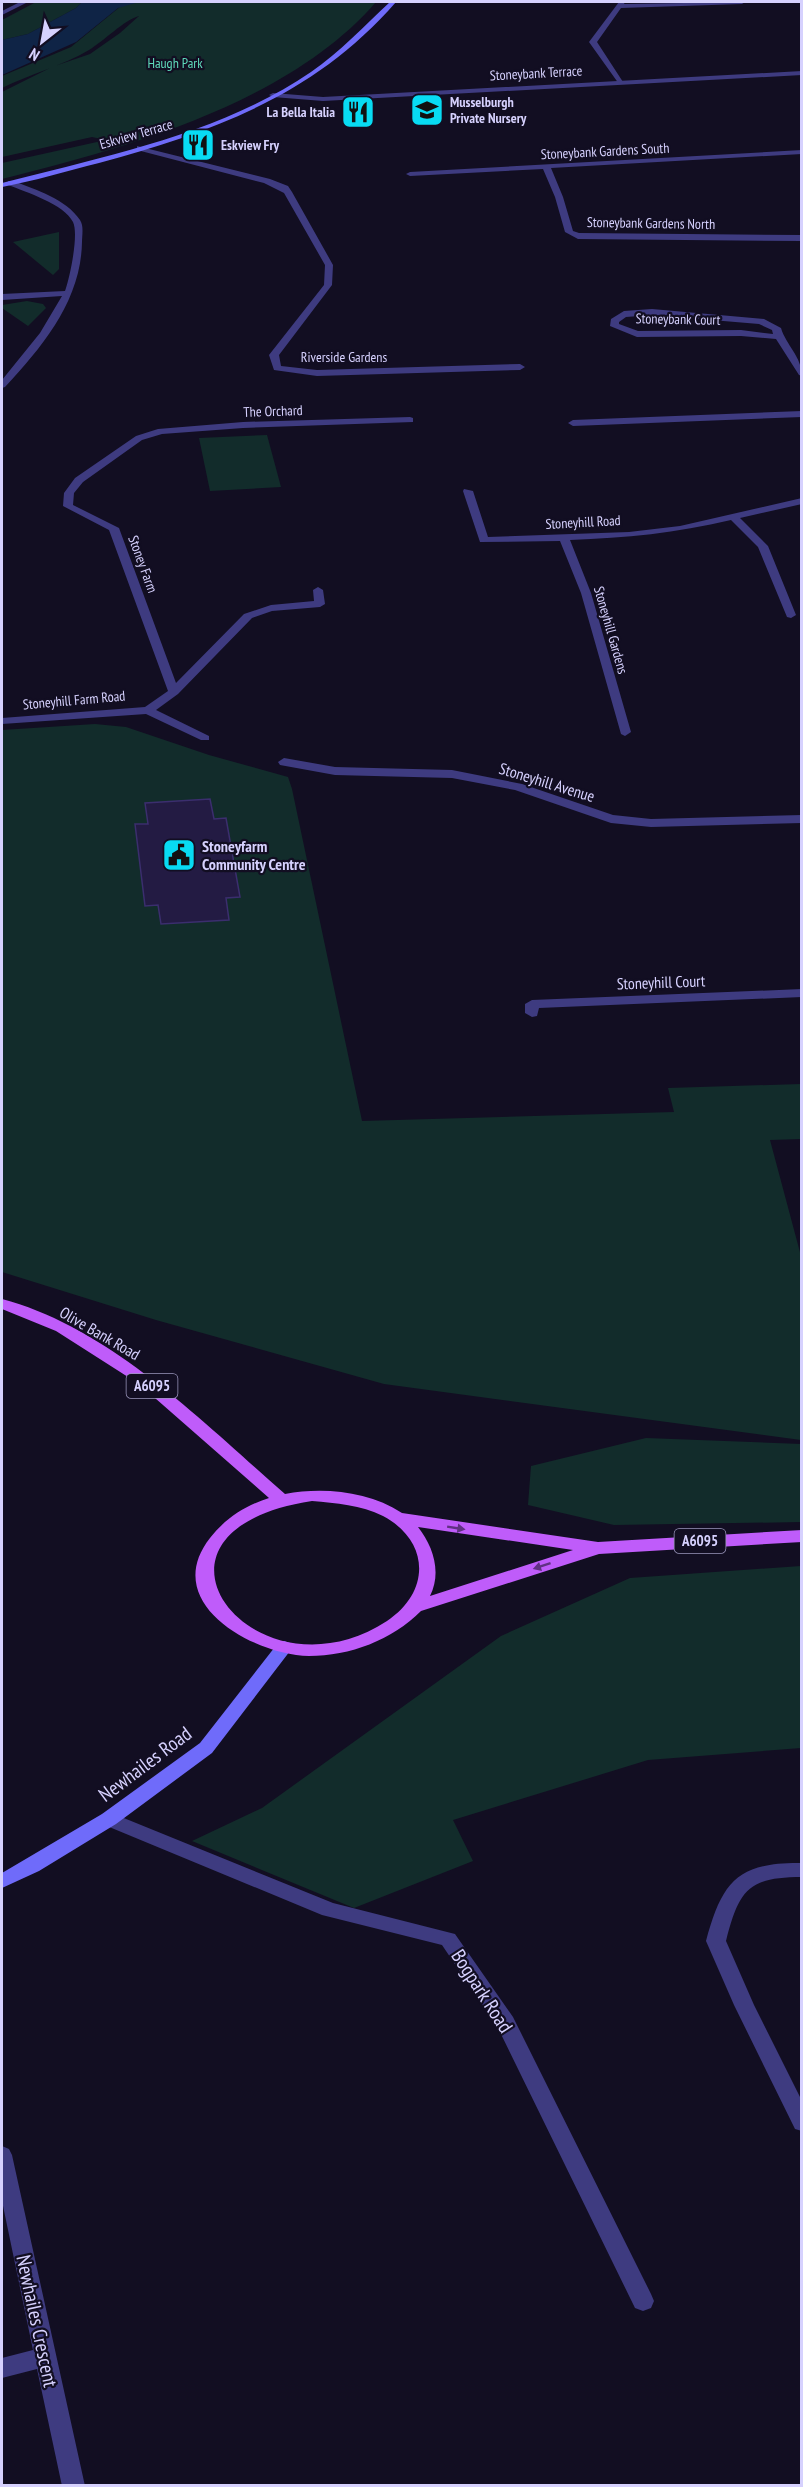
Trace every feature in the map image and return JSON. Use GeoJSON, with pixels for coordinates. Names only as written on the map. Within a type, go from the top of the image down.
{"type":"FeatureCollection","features":[{"type":"Feature","properties":{"kind":"main road","name":"Eskview Terrace"},"geometry":{"type":"LineString","coordinates":[[2,186],[140,148],[217,122],[273,96],[300,82],[336,57],[393,2]]}},
{"type":"Feature","properties":{"kind":"main road","name":"Olive Bank Road"},"geometry":{"type":"LineString","coordinates":[[2,1304],[61,1328],[145,1380],[281,1500]]}},
{"type":"Feature","properties":{"kind":"main road","name":"A6095"},"geometry":{"type":"LineString","coordinates":[[312,1495],[344,1497],[373,1505],[398,1518],[418,1537],[428,1559],[427,1583],[417,1606],[394,1627],[361,1642],[322,1649],[284,1647],[254,1637],[231,1623],[214,1605],[204,1580],[208,1554],[224,1531],[249,1512],[281,1500],[312,1495]]}},
{"type":"Feature","properties":{"kind":"main road","name":"A6095"},"geometry":{"type":"LineString","coordinates":[[398,1518],[598,1548],[801,1536]]}},
{"type":"Feature","properties":{"kind":"main road","name":"A6095"},"geometry":{"type":"LineString","coordinates":[[417,1606],[598,1548]]}},
{"type":"Feature","properties":{"kind":"main road","name":"Newhailes Road"},"geometry":{"type":"LineString","coordinates":[[2,1881],[32,1866],[110,1819],[206,1748],[284,1647]]}},
{"type":"Feature","properties":{"kind":"street"},"geometry":{"type":"LineString","coordinates":[[2,13],[25,2]]}},
{"type":"Feature","properties":{"kind":"street"},"geometry":{"type":"LineString","coordinates":[[619,82],[593,42],[620,4],[742,2]]}},
{"type":"Feature","properties":{"kind":"street","name":"Stoneybank Terrace"},"geometry":{"type":"LineString","coordinates":[[273,96],[323,99],[801,73]]}},
{"type":"Feature","properties":{"kind":"street","name":"Riverside Gardens"},"geometry":{"type":"LineString","coordinates":[[140,148],[267,181],[285,188],[288,192],[329,266],[328,285],[274,355],[277,368],[317,373],[520,367]]}},
{"type":"Feature","properties":{"kind":"street","name":"Stoneybank Gardens South"},"geometry":{"type":"LineString","coordinates":[[410,174],[801,152]]}},
{"type":"Feature","properties":{"kind":"street","name":"Stoneybank Gardens North"},"geometry":{"type":"LineString","coordinates":[[547,168],[559,197],[569,232],[578,236],[801,238]]}},
{"type":"Feature","properties":{"kind":"street"},"geometry":{"type":"LineString","coordinates":[[2,385],[57,315],[70,292],[75,275],[78,223],[58,204],[12,183]]}},
{"type":"Feature","properties":{"kind":"street"},"geometry":{"type":"LineString","coordinates":[[2,297],[70,292]]}},
{"type":"Feature","properties":{"kind":"street","name":"Stoneybank Court"},"geometry":{"type":"LineString","coordinates":[[779,337],[741,333],[637,334],[615,326],[614,321],[624,314],[652,312],[762,321],[776,328],[801,373]]}},
{"type":"Feature","properties":{"kind":"street"},"geometry":{"type":"LineString","coordinates":[[573,423],[801,414]]}},
{"type":"Feature","properties":{"kind":"street","name":"The Orchard"},"geometry":{"type":"LineString","coordinates":[[139,438],[161,431],[231,426],[410,420]]}},
{"type":"Feature","properties":{"kind":"street","name":"Stoney Farm"},"geometry":{"type":"LineString","coordinates":[[139,438],[79,480],[69,493],[68,506],[114,528],[174,692]]}},
{"type":"Feature","properties":{"kind":"street","name":"Stoneyhill Road"},"geometry":{"type":"LineString","coordinates":[[468,491],[484,540],[564,538],[680,529],[801,501]]}},
{"type":"Feature","properties":{"kind":"street"},"geometry":{"type":"LineString","coordinates":[[734,518],[764,546],[791,615]]}},
{"type":"Feature","properties":{"kind":"street","name":"Stoneyhill Gardens"},"geometry":{"type":"LineString","coordinates":[[564,538],[586,593],[625,732]]}},
{"type":"Feature","properties":{"kind":"street"},"geometry":{"type":"LineString","coordinates":[[205,738],[148,710],[174,692],[248,616],[271,608],[320,604],[318,590]]}},
{"type":"Feature","properties":{"kind":"street","name":"Stoneyhill Farm Road"},"geometry":{"type":"LineString","coordinates":[[2,721],[148,710]]}},
{"type":"Feature","properties":{"kind":"street","name":"Stoneyhill Avenue"},"geometry":{"type":"LineString","coordinates":[[284,762],[335,771],[452,774],[518,787],[611,819],[651,823],[801,819]]}},
{"type":"Feature","properties":{"kind":"street","name":"Stoneyhill Court"},"geometry":{"type":"LineString","coordinates":[[532,1013],[532,1004],[801,993]]}},
{"type":"Feature","properties":{"kind":"street","name":"Bogpark Road"},"geometry":{"type":"LineString","coordinates":[[110,1819],[329,1910],[448,1939],[506,2023],[643,2301]]}},
{"type":"Feature","properties":{"kind":"street"},"geometry":{"type":"LineString","coordinates":[[801,1870],[788,1869],[749,1878],[731,1894],[716,1941],[744,2006],[801,2123]]}},
{"type":"Feature","properties":{"kind":"street","name":"Newhailes Crescent"},"geometry":{"type":"LineString","coordinates":[[2,2155],[74,2486]]}},
{"type":"Feature","properties":{"kind":"street"},"geometry":{"type":"LineString","coordinates":[[2,2368],[45,2357]]}},
{"type":"Feature","properties":{"kind":"green space"},"geometry":{"type":"Polygon","coordinates":[[[36,2],[82,2],[76,8],[28,34],[2,40],[2,20],[36,2]]]}},
{"type":"Feature","properties":{"kind":"green space","name":"Haugh Park"},"geometry":{"type":"Polygon","coordinates":[[[131,2],[376,2],[340,37],[298,68],[252,94],[203,117],[152,136],[2,179],[2,163],[106,140],[92,137],[2,157],[2,92],[49,69],[2,88],[2,76],[71,47],[121,6],[131,2]],[[139,16],[89,50],[58,65],[90,54],[139,16]]]}},
{"type":"Feature","properties":{"kind":"green space"},"geometry":{"type":"Polygon","coordinates":[[[59,232],[59,269],[53,275],[13,242],[59,232]]]}},
{"type":"Feature","properties":{"kind":"green space"},"geometry":{"type":"Polygon","coordinates":[[[27,301],[43,304],[46,308],[28,326],[2,308],[2,305],[27,301]]]}},
{"type":"Feature","properties":{"kind":"green space"},"geometry":{"type":"Polygon","coordinates":[[[267,435],[281,487],[210,491],[199,438],[267,435]]]}},
{"type":"Feature","properties":{"kind":"green space"},"geometry":{"type":"Polygon","coordinates":[[[95,724],[126,727],[209,755],[288,777],[362,1121],[674,1112],[668,1088],[801,1084],[801,1139],[770,1140],[801,1256],[801,1440],[384,1384],[156,1320],[2,1272],[2,730],[95,724]]]}},
{"type":"Feature","properties":{"kind":"green space"},"geometry":{"type":"Polygon","coordinates":[[[646,1438],[801,1444],[801,1522],[614,1525],[528,1505],[531,1466],[646,1438]]]}},
{"type":"Feature","properties":{"kind":"green space"},"geometry":{"type":"Polygon","coordinates":[[[801,1566],[801,1748],[648,1760],[453,1820],[473,1861],[354,1908],[192,1841],[262,1808],[501,1636],[630,1578],[801,1566]]]}},
{"type":"Feature","properties":{"kind":"water"},"geometry":{"type":"Polygon","coordinates":[[[82,2],[139,2],[118,8],[76,42],[2,75],[2,40],[28,34],[76,8],[82,2]]]}},
{"type":"Feature","properties":{"kind":"building","name":"Stoneyfarm Community Centre"},"geometry":{"type":"Polygon","coordinates":[[[210,799],[214,819],[226,818],[240,897],[226,898],[229,920],[161,924],[158,905],[145,906],[135,824],[148,824],[145,803],[210,799]]]}},
{"type":"Feature","properties":{"kind":"place","name":"Musselburgh Private Nursery"},"geometry":{"type":"Point","coordinates":[427,110]}},
{"type":"Feature","properties":{"kind":"place","name":"La Bella Italia"},"geometry":{"type":"Point","coordinates":[358,112]}},
{"type":"Feature","properties":{"kind":"place","name":"Eskview Fry"},"geometry":{"type":"Point","coordinates":[198,145]}},
{"type":"Feature","properties":{"kind":"place","name":"Stoneyfarm Community Centre"},"geometry":{"type":"Point","coordinates":[179,855]}}]}
